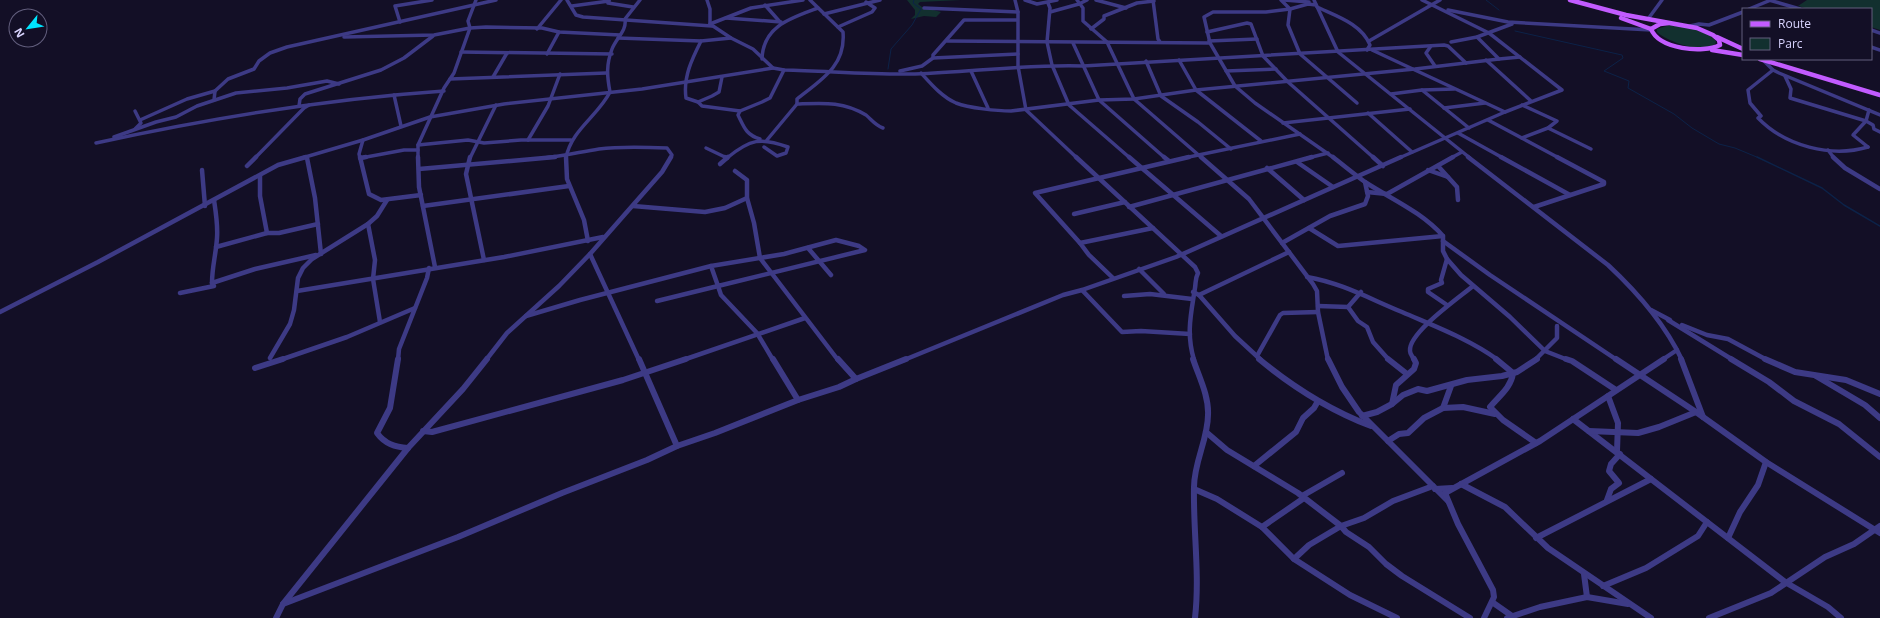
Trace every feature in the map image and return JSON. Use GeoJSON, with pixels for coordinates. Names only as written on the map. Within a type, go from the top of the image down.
{"type":"FeatureCollection","features":[{"type":"Feature","properties":{"kind":"main road"},"geometry":{"type":"LineString","coordinates":[[1564,0],[1607,13],[1652,31],[1659,39],[1678,46],[1742,55]]}},
{"type":"Feature","properties":{"kind":"main road"},"geometry":{"type":"LineString","coordinates":[[1570,0],[1618,14],[1689,26],[1712,34],[1742,49]]}},
{"type":"Feature","properties":{"kind":"main road"},"geometry":{"type":"LineString","coordinates":[[1652,31],[1660,24],[1669,23]]}},
{"type":"Feature","properties":{"kind":"main road"},"geometry":{"type":"LineString","coordinates":[[1706,50],[1716,48],[1720,45],[1719,40],[1712,34]]}},
{"type":"Feature","properties":{"kind":"main road"},"geometry":{"type":"LineString","coordinates":[[1764,60],[1880,94]]}},
{"type":"Feature","properties":{"kind":"main road"},"geometry":{"type":"LineString","coordinates":[[1772,60],[1880,94]]}},
{"type":"Feature","properties":{"kind":"street"},"geometry":{"type":"LineString","coordinates":[[400,22],[395,6],[432,0]]}},
{"type":"Feature","properties":{"kind":"street"},"geometry":{"type":"LineString","coordinates":[[435,267],[419,187],[418,145],[466,42],[466,36],[470,28],[468,21],[476,0]]}},
{"type":"Feature","properties":{"kind":"street"},"geometry":{"type":"LineString","coordinates":[[140,120],[187,100],[215,91],[228,80],[254,69],[259,61],[270,53],[301,43],[496,0]]}},
{"type":"Feature","properties":{"kind":"street"},"geometry":{"type":"LineString","coordinates":[[537,29],[561,0]]}},
{"type":"Feature","properties":{"kind":"street"},"geometry":{"type":"LineString","coordinates":[[567,0],[572,6],[576,15],[583,17],[625,19],[643,22],[711,25],[741,12],[765,5],[803,0]]}},
{"type":"Feature","properties":{"kind":"street"},"geometry":{"type":"LineString","coordinates":[[572,6],[609,0],[608,3],[612,5],[633,7]]}},
{"type":"Feature","properties":{"kind":"street"},"geometry":{"type":"LineString","coordinates":[[588,240],[582,213],[569,186],[564,163],[565,156],[571,140],[600,110],[610,92],[606,73],[612,54],[619,37],[626,26],[625,19],[640,0]]}},
{"type":"Feature","properties":{"kind":"street"},"geometry":{"type":"LineString","coordinates":[[707,0],[710,9],[711,25]]}},
{"type":"Feature","properties":{"kind":"street"},"geometry":{"type":"LineString","coordinates":[[767,140],[797,104],[797,99],[832,71],[844,51],[843,32],[810,0]]}},
{"type":"Feature","properties":{"kind":"street"},"geometry":{"type":"LineString","coordinates":[[838,26],[870,14],[875,8],[862,0]]}},
{"type":"Feature","properties":{"kind":"street"},"geometry":{"type":"LineString","coordinates":[[824,14],[880,0]]}},
{"type":"Feature","properties":{"kind":"street"},"geometry":{"type":"LineString","coordinates":[[1015,0],[1018,12],[1018,66],[1026,110],[1194,267],[1198,273],[1195,279],[1197,284],[1196,294],[1257,356],[1297,388],[1318,401],[1346,418],[1372,426]]}},
{"type":"Feature","properties":{"kind":"street"},"geometry":{"type":"LineString","coordinates":[[1025,0],[1033,5],[1057,0]]}},
{"type":"Feature","properties":{"kind":"street"},"geometry":{"type":"LineString","coordinates":[[1077,0],[1083,8],[1083,21],[1107,42],[1134,99],[1249,199],[1317,290],[1318,309],[1328,359],[1342,386],[1362,416],[1448,501]]}},
{"type":"Feature","properties":{"kind":"street"},"geometry":{"type":"LineString","coordinates":[[1050,12],[1079,4],[1087,0]]}},
{"type":"Feature","properties":{"kind":"street"},"geometry":{"type":"LineString","coordinates":[[1096,0],[1127,8]]}},
{"type":"Feature","properties":{"kind":"street"},"geometry":{"type":"LineString","coordinates":[[1281,0],[1290,9]]}},
{"type":"Feature","properties":{"kind":"street"},"geometry":{"type":"LineString","coordinates":[[1284,0],[1311,2],[1356,28],[1365,35],[1369,41],[1369,50]]}},
{"type":"Feature","properties":{"kind":"street"},"geometry":{"type":"LineString","coordinates":[[283,604],[483,527],[562,493],[647,460],[677,446],[715,433],[798,400],[839,387],[1040,304],[1180,254],[1505,112],[1562,90],[1489,33],[1433,4],[1422,0]]}},
{"type":"Feature","properties":{"kind":"street"},"geometry":{"type":"LineString","coordinates":[[1369,41],[1440,0]]}},
{"type":"Feature","properties":{"kind":"street"},"geometry":{"type":"LineString","coordinates":[[1648,20],[1662,0]]}},
{"type":"Feature","properties":{"kind":"street"},"geometry":{"type":"LineString","coordinates":[[1751,8],[1770,0],[1797,8]]}},
{"type":"Feature","properties":{"kind":"street"},"geometry":{"type":"LineString","coordinates":[[1091,29],[1104,19],[1104,16],[1137,4],[1154,1],[1158,39],[1160,42]]}},
{"type":"Feature","properties":{"kind":"street"},"geometry":{"type":"LineString","coordinates":[[1311,2],[1290,9],[1266,12],[1209,12],[1204,17],[1210,42],[1217,58],[1236,86],[1255,103],[1328,153],[1365,182],[1387,194],[1435,227],[1443,238],[1490,275],[1696,412],[1766,462],[1880,533]]}},
{"type":"Feature","properties":{"kind":"street"},"geometry":{"type":"LineString","coordinates":[[1311,2],[1317,6],[1338,52],[1462,152],[1608,265],[1623,279],[1647,307],[1677,350],[1685,367],[1703,417]]}},
{"type":"Feature","properties":{"kind":"street"},"geometry":{"type":"LineString","coordinates":[[1048,3],[1050,6],[1050,12],[1047,42],[1052,65],[1069,105],[1171,195],[1221,236]]}},
{"type":"Feature","properties":{"kind":"street"},"geometry":{"type":"LineString","coordinates":[[765,5],[781,22]]}},
{"type":"Feature","properties":{"kind":"street"},"geometry":{"type":"LineString","coordinates":[[762,59],[763,46],[767,37],[774,28],[781,22],[818,8]]}},
{"type":"Feature","properties":{"kind":"street"},"geometry":{"type":"LineString","coordinates":[[924,8],[1018,12]]}},
{"type":"Feature","properties":{"kind":"street"},"geometry":{"type":"LineString","coordinates":[[1440,8],[1509,23],[1652,31]]}},
{"type":"Feature","properties":{"kind":"street"},"geometry":{"type":"LineString","coordinates":[[1290,9],[1288,25],[1300,54],[1357,102]]}},
{"type":"Feature","properties":{"kind":"street"},"geometry":{"type":"LineString","coordinates":[[1689,26],[1699,24],[1709,26],[1742,12]]}},
{"type":"Feature","properties":{"kind":"street"},"geometry":{"type":"LineString","coordinates":[[725,18],[781,22]]}},
{"type":"Feature","properties":{"kind":"street"},"geometry":{"type":"LineString","coordinates":[[887,74],[915,68],[931,61],[933,55],[966,19],[1017,20]]}},
{"type":"Feature","properties":{"kind":"street"},"geometry":{"type":"LineString","coordinates":[[1207,32],[1250,23],[1263,56],[1288,82],[1383,166]]}},
{"type":"Feature","properties":{"kind":"street"},"geometry":{"type":"LineString","coordinates":[[1451,42],[1477,37],[1509,23]]}},
{"type":"Feature","properties":{"kind":"street"},"geometry":{"type":"LineString","coordinates":[[711,25],[731,38],[746,44],[773,68]]}},
{"type":"Feature","properties":{"kind":"street"},"geometry":{"type":"LineString","coordinates":[[1709,26],[1712,34]]}},
{"type":"Feature","properties":{"kind":"street"},"geometry":{"type":"LineString","coordinates":[[327,38],[434,35],[470,28],[537,29],[619,37],[701,40],[731,38]]}},
{"type":"Feature","properties":{"kind":"street"},"geometry":{"type":"LineString","coordinates":[[547,54],[559,32]]}},
{"type":"Feature","properties":{"kind":"street"},"geometry":{"type":"LineString","coordinates":[[299,106],[300,99],[305,94],[363,77],[404,58],[425,40],[434,35]]}},
{"type":"Feature","properties":{"kind":"street"},"geometry":{"type":"LineString","coordinates":[[1477,37],[1499,59]]}},
{"type":"Feature","properties":{"kind":"street"},"geometry":{"type":"LineString","coordinates":[[947,41],[1073,43],[1210,42],[1257,39]]}},
{"type":"Feature","properties":{"kind":"street"},"geometry":{"type":"LineString","coordinates":[[701,40],[685,81],[686,98],[698,102],[702,106],[740,111],[770,98],[784,70]]}},
{"type":"Feature","properties":{"kind":"street"},"geometry":{"type":"LineString","coordinates":[[1073,43],[1099,100],[1169,161]]}},
{"type":"Feature","properties":{"kind":"street"},"geometry":{"type":"LineString","coordinates":[[1431,46],[1426,53],[1435,66]]}},
{"type":"Feature","properties":{"kind":"street"},"geometry":{"type":"LineString","coordinates":[[0,312],[205,206],[278,165],[307,158],[430,117],[496,105],[642,89],[773,68],[784,70],[887,74],[920,73],[971,71],[1018,66],[1028,68],[1052,65],[1083,66],[1146,61],[1431,46],[1448,46],[1466,63]]}},
{"type":"Feature","properties":{"kind":"street"},"geometry":{"type":"LineString","coordinates":[[1369,50],[1415,69],[1505,112]]}},
{"type":"Feature","properties":{"kind":"street"},"geometry":{"type":"LineString","coordinates":[[461,52],[612,54]]}},
{"type":"Feature","properties":{"kind":"street"},"geometry":{"type":"LineString","coordinates":[[493,77],[507,53]]}},
{"type":"Feature","properties":{"kind":"street"},"geometry":{"type":"LineString","coordinates":[[933,58],[1018,54]]}},
{"type":"Feature","properties":{"kind":"street"},"geometry":{"type":"LineString","coordinates":[[920,73],[948,100],[967,107],[988,108],[999,111],[1026,110],[1099,100],[1134,99],[1196,90],[1328,78],[1520,57]]}},
{"type":"Feature","properties":{"kind":"street"},"geometry":{"type":"LineString","coordinates":[[1178,60],[1196,90],[1261,141]]}},
{"type":"Feature","properties":{"kind":"street"},"geometry":{"type":"LineString","coordinates":[[1486,60],[1531,102]]}},
{"type":"Feature","properties":{"kind":"street"},"geometry":{"type":"LineString","coordinates":[[1762,60],[1773,70],[1785,76],[1880,115]]}},
{"type":"Feature","properties":{"kind":"street"},"geometry":{"type":"LineString","coordinates":[[1146,61],[1161,96],[1198,122],[1231,150]]}},
{"type":"Feature","properties":{"kind":"street"},"geometry":{"type":"LineString","coordinates":[[1226,71],[1276,69]]}},
{"type":"Feature","properties":{"kind":"street"},"geometry":{"type":"LineString","coordinates":[[1773,70],[1748,90],[1750,103],[1761,116],[1758,118],[1764,126],[1793,142],[1807,147],[1828,150],[1851,150],[1868,147],[1854,135],[1866,121],[1869,110]]}},
{"type":"Feature","properties":{"kind":"street"},"geometry":{"type":"LineString","coordinates":[[971,71],[988,108]]}},
{"type":"Feature","properties":{"kind":"street"},"geometry":{"type":"LineString","coordinates":[[450,79],[606,73]]}},
{"type":"Feature","properties":{"kind":"street"},"geometry":{"type":"LineString","coordinates":[[528,140],[551,98],[560,74]]}},
{"type":"Feature","properties":{"kind":"street"},"geometry":{"type":"LineString","coordinates":[[1785,76],[1791,89],[1790,98],[1866,121],[1880,132]]}},
{"type":"Feature","properties":{"kind":"street"},"geometry":{"type":"LineString","coordinates":[[698,102],[716,96],[722,86],[722,77]]}},
{"type":"Feature","properties":{"kind":"street"},"geometry":{"type":"LineString","coordinates":[[339,84],[326,81],[287,88],[236,93],[197,106],[176,117],[135,129],[96,143],[185,124],[312,104],[444,91]]}},
{"type":"Feature","properties":{"kind":"street"},"geometry":{"type":"LineString","coordinates":[[1391,94],[1422,90],[1455,89]]}},
{"type":"Feature","properties":{"kind":"street"},"geometry":{"type":"LineString","coordinates":[[1422,90],[1469,128]]}},
{"type":"Feature","properties":{"kind":"street"},"geometry":{"type":"LineString","coordinates":[[214,100],[215,91]]}},
{"type":"Feature","properties":{"kind":"street"},"geometry":{"type":"LineString","coordinates":[[394,95],[401,126]]}},
{"type":"Feature","properties":{"kind":"street"},"geometry":{"type":"LineString","coordinates":[[797,104],[828,103],[846,105],[867,116],[879,128],[883,128]]}},
{"type":"Feature","properties":{"kind":"street"},"geometry":{"type":"LineString","coordinates":[[1444,108],[1485,103]]}},
{"type":"Feature","properties":{"kind":"street"},"geometry":{"type":"LineString","coordinates":[[247,166],[304,108],[312,104]]}},
{"type":"Feature","properties":{"kind":"street"},"geometry":{"type":"LineString","coordinates":[[484,260],[480,234],[470,199],[466,165],[496,105]]}},
{"type":"Feature","properties":{"kind":"street"},"geometry":{"type":"LineString","coordinates":[[1522,105],[1557,121],[1548,128],[1522,138]]}},
{"type":"Feature","properties":{"kind":"street"},"geometry":{"type":"LineString","coordinates":[[1283,123],[1368,113],[1410,110]]}},
{"type":"Feature","properties":{"kind":"street"},"geometry":{"type":"LineString","coordinates":[[134,111],[141,123],[135,129]]}},
{"type":"Feature","properties":{"kind":"street"},"geometry":{"type":"LineString","coordinates":[[740,111],[738,115],[745,132],[752,137],[788,147],[786,153],[777,156],[764,148]]}},
{"type":"Feature","properties":{"kind":"street"},"geometry":{"type":"LineString","coordinates":[[1368,113],[1412,152]]}},
{"type":"Feature","properties":{"kind":"street"},"geometry":{"type":"LineString","coordinates":[[176,117],[185,124]]}},
{"type":"Feature","properties":{"kind":"street"},"geometry":{"type":"LineString","coordinates":[[1488,120],[1604,182],[1604,184],[1594,188],[1534,207]]}},
{"type":"Feature","properties":{"kind":"street"},"geometry":{"type":"LineString","coordinates":[[1548,128],[1591,149]]}},
{"type":"Feature","properties":{"kind":"street"},"geometry":{"type":"LineString","coordinates":[[1458,133],[1570,195]]}},
{"type":"Feature","properties":{"kind":"street"},"geometry":{"type":"LineString","coordinates":[[1113,278],[1089,255],[1035,193],[1099,179],[1169,161],[1231,150],[1261,141],[1300,134]]}},
{"type":"Feature","properties":{"kind":"street"},"geometry":{"type":"LineString","coordinates":[[720,164],[746,145],[761,139]]}},
{"type":"Feature","properties":{"kind":"street"},"geometry":{"type":"LineString","coordinates":[[362,140],[359,154],[368,194],[381,200],[421,195]]}},
{"type":"Feature","properties":{"kind":"street"},"geometry":{"type":"LineString","coordinates":[[418,145],[468,140],[484,143],[528,140],[571,140]]}},
{"type":"Feature","properties":{"kind":"street"},"geometry":{"type":"LineString","coordinates":[[276,618],[283,604],[408,448],[462,389],[507,333],[559,286],[590,254],[662,172],[672,155],[667,148],[628,147],[599,149],[565,156],[419,169]]}},
{"type":"Feature","properties":{"kind":"street"},"geometry":{"type":"LineString","coordinates":[[706,148],[727,158]]}},
{"type":"Feature","properties":{"kind":"street"},"geometry":{"type":"LineString","coordinates":[[360,158],[404,150],[418,150]]}},
{"type":"Feature","properties":{"kind":"street"},"geometry":{"type":"LineString","coordinates":[[1828,150],[1833,157],[1850,171],[1880,188]]}},
{"type":"Feature","properties":{"kind":"street"},"geometry":{"type":"LineString","coordinates":[[1367,192],[1387,194],[1462,152]]}},
{"type":"Feature","properties":{"kind":"street"},"geometry":{"type":"LineString","coordinates":[[1129,207],[1229,181],[1267,168],[1298,162],[1328,153]]}},
{"type":"Feature","properties":{"kind":"street"},"geometry":{"type":"LineString","coordinates":[[307,158],[318,224],[320,254]]}},
{"type":"Feature","properties":{"kind":"street"},"geometry":{"type":"LineString","coordinates":[[1298,162],[1333,187]]}},
{"type":"Feature","properties":{"kind":"street"},"geometry":{"type":"LineString","coordinates":[[1438,166],[1457,187],[1458,200]]}},
{"type":"Feature","properties":{"kind":"street"},"geometry":{"type":"LineString","coordinates":[[1267,168],[1304,200]]}},
{"type":"Feature","properties":{"kind":"street"},"geometry":{"type":"LineString","coordinates":[[202,170],[205,206]]}},
{"type":"Feature","properties":{"kind":"street"},"geometry":{"type":"LineString","coordinates":[[1428,170],[1449,177]]}},
{"type":"Feature","properties":{"kind":"street"},"geometry":{"type":"LineString","coordinates":[[735,171],[747,180],[747,198],[753,218],[760,258],[770,273],[847,371],[856,379]]}},
{"type":"Feature","properties":{"kind":"street"},"geometry":{"type":"LineString","coordinates":[[260,176],[260,196],[267,233]]}},
{"type":"Feature","properties":{"kind":"street"},"geometry":{"type":"LineString","coordinates":[[1282,243],[1330,216],[1365,204],[1368,200],[1365,182]]}},
{"type":"Feature","properties":{"kind":"street"},"geometry":{"type":"LineString","coordinates":[[423,206],[569,186]]}},
{"type":"Feature","properties":{"kind":"street"},"geometry":{"type":"LineString","coordinates":[[633,206],[705,212],[725,208],[747,198]]}},
{"type":"Feature","properties":{"kind":"street"},"geometry":{"type":"LineString","coordinates":[[180,293],[214,286],[212,284],[212,265],[216,247],[217,216],[214,200]]}},
{"type":"Feature","properties":{"kind":"street"},"geometry":{"type":"LineString","coordinates":[[270,358],[290,324],[297,291],[298,278],[303,268],[320,254],[368,224],[377,216],[387,200]]}},
{"type":"Feature","properties":{"kind":"street"},"geometry":{"type":"LineString","coordinates":[[1074,214],[1125,202]]}},
{"type":"Feature","properties":{"kind":"street"},"geometry":{"type":"LineString","coordinates":[[216,247],[267,233],[279,233],[318,224]]}},
{"type":"Feature","properties":{"kind":"street"},"geometry":{"type":"LineString","coordinates":[[368,224],[375,260],[373,279],[380,322]]}},
{"type":"Feature","properties":{"kind":"street"},"geometry":{"type":"LineString","coordinates":[[1080,243],[1153,228]]}},
{"type":"Feature","properties":{"kind":"street"},"geometry":{"type":"LineString","coordinates":[[1309,228],[1338,246],[1443,238]]}},
{"type":"Feature","properties":{"kind":"street"},"geometry":{"type":"LineString","coordinates":[[297,291],[484,260],[603,238]]}},
{"type":"Feature","properties":{"kind":"street"},"geometry":{"type":"LineString","coordinates":[[1443,238],[1442,251],[1446,259],[1473,286],[1510,317],[1545,351],[1572,361],[1616,390]]}},
{"type":"Feature","properties":{"kind":"street"},"geometry":{"type":"LineString","coordinates":[[523,317],[711,266],[760,258],[808,248],[836,240],[859,246],[865,250],[657,301]]}},
{"type":"Feature","properties":{"kind":"street"},"geometry":{"type":"LineString","coordinates":[[808,248],[831,275]]}},
{"type":"Feature","properties":{"kind":"street"},"geometry":{"type":"LineString","coordinates":[[1195,618],[1199,591],[1194,489],[1196,466],[1206,432],[1208,408],[1193,360],[1190,334],[1192,299],[1196,294],[1288,252]]}},
{"type":"Feature","properties":{"kind":"street"},"geometry":{"type":"LineString","coordinates":[[212,284],[260,267],[320,254]]}},
{"type":"Feature","properties":{"kind":"street"},"geometry":{"type":"LineString","coordinates":[[590,254],[677,446]]}},
{"type":"Feature","properties":{"kind":"street"},"geometry":{"type":"LineString","coordinates":[[1446,259],[1441,280],[1442,283],[1428,289],[1428,292],[1447,305]]}},
{"type":"Feature","properties":{"kind":"street"},"geometry":{"type":"LineString","coordinates":[[711,266],[721,295],[757,333],[798,400]]}},
{"type":"Feature","properties":{"kind":"street"},"geometry":{"type":"LineString","coordinates":[[408,448],[391,446],[382,441],[377,433],[390,408],[393,383],[398,365],[399,350],[427,278],[429,268]]}},
{"type":"Feature","properties":{"kind":"street"},"geometry":{"type":"LineString","coordinates":[[1139,269],[1164,294]]}},
{"type":"Feature","properties":{"kind":"street"},"geometry":{"type":"LineString","coordinates":[[1307,277],[1325,279],[1361,292],[1400,311],[1429,322],[1500,361],[1513,373],[1513,379],[1510,385],[1490,407],[1496,414],[1536,443]]}},
{"type":"Feature","properties":{"kind":"street"},"geometry":{"type":"LineString","coordinates":[[1392,404],[1396,385],[1414,369],[1416,363],[1410,352],[1411,345],[1429,322],[1447,305],[1463,295],[1473,286]]}},
{"type":"Feature","properties":{"kind":"street"},"geometry":{"type":"LineString","coordinates":[[1082,290],[1122,332],[1141,331],[1190,334]]}},
{"type":"Feature","properties":{"kind":"street"},"geometry":{"type":"LineString","coordinates":[[1257,356],[1280,314],[1348,307],[1361,292]]}},
{"type":"Feature","properties":{"kind":"street"},"geometry":{"type":"LineString","coordinates":[[1124,296],[1139,293],[1164,294],[1192,299]]}},
{"type":"Feature","properties":{"kind":"street"},"geometry":{"type":"LineString","coordinates":[[1348,307],[1358,321],[1367,327],[1369,334],[1377,347],[1389,360],[1407,374]]}},
{"type":"Feature","properties":{"kind":"street"},"geometry":{"type":"LineString","coordinates":[[1647,307],[1769,382],[1794,401],[1839,424],[1880,457]]}},
{"type":"Feature","properties":{"kind":"street"},"geometry":{"type":"LineString","coordinates":[[255,368],[347,337],[415,308]]}},
{"type":"Feature","properties":{"kind":"street"},"geometry":{"type":"LineString","coordinates":[[423,431],[432,432],[644,374],[757,333],[805,318]]}},
{"type":"Feature","properties":{"kind":"street"},"geometry":{"type":"LineString","coordinates":[[1668,320],[1707,335],[1730,339],[1772,363],[1807,375],[1812,374],[1846,380],[1880,394]]}},
{"type":"Feature","properties":{"kind":"street"},"geometry":{"type":"LineString","coordinates":[[1362,416],[1376,412],[1392,404],[1403,395],[1418,389],[1427,391],[1451,386],[1467,380],[1502,376],[1513,373],[1538,358],[1545,351],[1557,338],[1557,326]]}},
{"type":"Feature","properties":{"kind":"street"},"geometry":{"type":"LineString","coordinates":[[1484,618],[1494,597],[1493,590],[1488,578],[1458,524],[1445,493],[1536,443],[1616,390],[1640,376],[1677,350]]}},
{"type":"Feature","properties":{"kind":"street"},"geometry":{"type":"LineString","coordinates":[[1812,374],[1865,405],[1880,418]]}},
{"type":"Feature","properties":{"kind":"street"},"geometry":{"type":"LineString","coordinates":[[1442,408],[1451,386]]}},
{"type":"Feature","properties":{"kind":"street"},"geometry":{"type":"LineString","coordinates":[[1608,396],[1619,420],[1620,433],[1619,453],[1611,464],[1609,471],[1619,483],[1611,489],[1608,500]]}},
{"type":"Feature","properties":{"kind":"street"},"geometry":{"type":"LineString","coordinates":[[1254,466],[1296,432],[1303,418],[1314,408],[1318,401]]}},
{"type":"Feature","properties":{"kind":"street"},"geometry":{"type":"LineString","coordinates":[[1388,441],[1399,434],[1404,435],[1410,432],[1418,423],[1431,413],[1442,408],[1465,407],[1496,414]]}},
{"type":"Feature","properties":{"kind":"street"},"geometry":{"type":"LineString","coordinates":[[1588,430],[1638,433],[1648,431],[1696,412]]}},
{"type":"Feature","properties":{"kind":"street"},"geometry":{"type":"LineString","coordinates":[[1573,419],[1787,584],[1819,601],[1841,618]]}},
{"type":"Feature","properties":{"kind":"street"},"geometry":{"type":"LineString","coordinates":[[1206,432],[1227,450],[1303,497],[1341,526],[1346,532],[1369,547],[1386,564],[1402,576],[1470,618]]}},
{"type":"Feature","properties":{"kind":"street"},"geometry":{"type":"LineString","coordinates":[[1728,538],[1740,512],[1758,485],[1766,462]]}},
{"type":"Feature","properties":{"kind":"street"},"geometry":{"type":"LineString","coordinates":[[1262,527],[1303,497],[1342,473]]}},
{"type":"Feature","properties":{"kind":"street"},"geometry":{"type":"LineString","coordinates":[[1536,538],[1651,479]]}},
{"type":"Feature","properties":{"kind":"street"},"geometry":{"type":"LineString","coordinates":[[1461,484],[1505,507],[1536,538],[1584,574],[1651,618]]}},
{"type":"Feature","properties":{"kind":"street"},"geometry":{"type":"LineString","coordinates":[[1294,559],[1305,547],[1341,526],[1364,518],[1393,501],[1434,487],[1456,488]]}},
{"type":"Feature","properties":{"kind":"street"},"geometry":{"type":"LineString","coordinates":[[1194,489],[1217,499],[1262,527],[1294,559],[1350,595],[1397,618]]}},
{"type":"Feature","properties":{"kind":"street"},"geometry":{"type":"LineString","coordinates":[[1603,586],[1646,568],[1698,536],[1707,522]]}},
{"type":"Feature","properties":{"kind":"street"},"geometry":{"type":"LineString","coordinates":[[1709,618],[1770,594],[1787,584],[1824,557],[1854,544],[1880,526]]}},
{"type":"Feature","properties":{"kind":"street"},"geometry":{"type":"LineString","coordinates":[[1584,574],[1587,597]]}},
{"type":"Feature","properties":{"kind":"street"},"geometry":{"type":"LineString","coordinates":[[1492,602],[1510,617],[1540,607],[1587,597],[1631,605]]}},
{"type":"Feature","properties":{"kind":"green space"},"geometry":{"type":"Polygon","coordinates":[[[907,0],[961,0],[920,2],[918,4],[922,7],[941,12],[936,17],[924,16],[911,19],[915,15],[915,10],[907,0]]]}},
{"type":"Feature","properties":{"kind":"green space"},"geometry":{"type":"Polygon","coordinates":[[[1807,0],[1880,0],[1880,30],[1872,27],[1872,8],[1805,8],[1798,6],[1807,0]]]}},
{"type":"Feature","properties":{"kind":"green space"},"geometry":{"type":"Polygon","coordinates":[[[1670,25],[1706,33],[1716,41],[1713,46],[1707,48],[1689,47],[1679,44],[1669,40],[1657,32],[1657,29],[1670,25]]]}},
{"type":"Feature","properties":{"kind":"waterway"},"geometry":{"type":"LineString","coordinates":[[888,69],[891,49],[912,25],[921,9],[913,3],[914,0]]}},
{"type":"Feature","properties":{"kind":"waterway"},"geometry":{"type":"LineString","coordinates":[[1486,0],[1499,10]]}},
{"type":"Feature","properties":{"kind":"waterway"},"geometry":{"type":"LineString","coordinates":[[1515,31],[1622,55],[1623,58],[1604,71],[1629,81],[1628,88],[1674,114],[1692,128],[1719,144],[1735,148],[1759,158]]}},
{"type":"Feature","properties":{"kind":"waterway"},"geometry":{"type":"LineString","coordinates":[[1757,157],[1822,188],[1844,205],[1880,226]]}}]}
